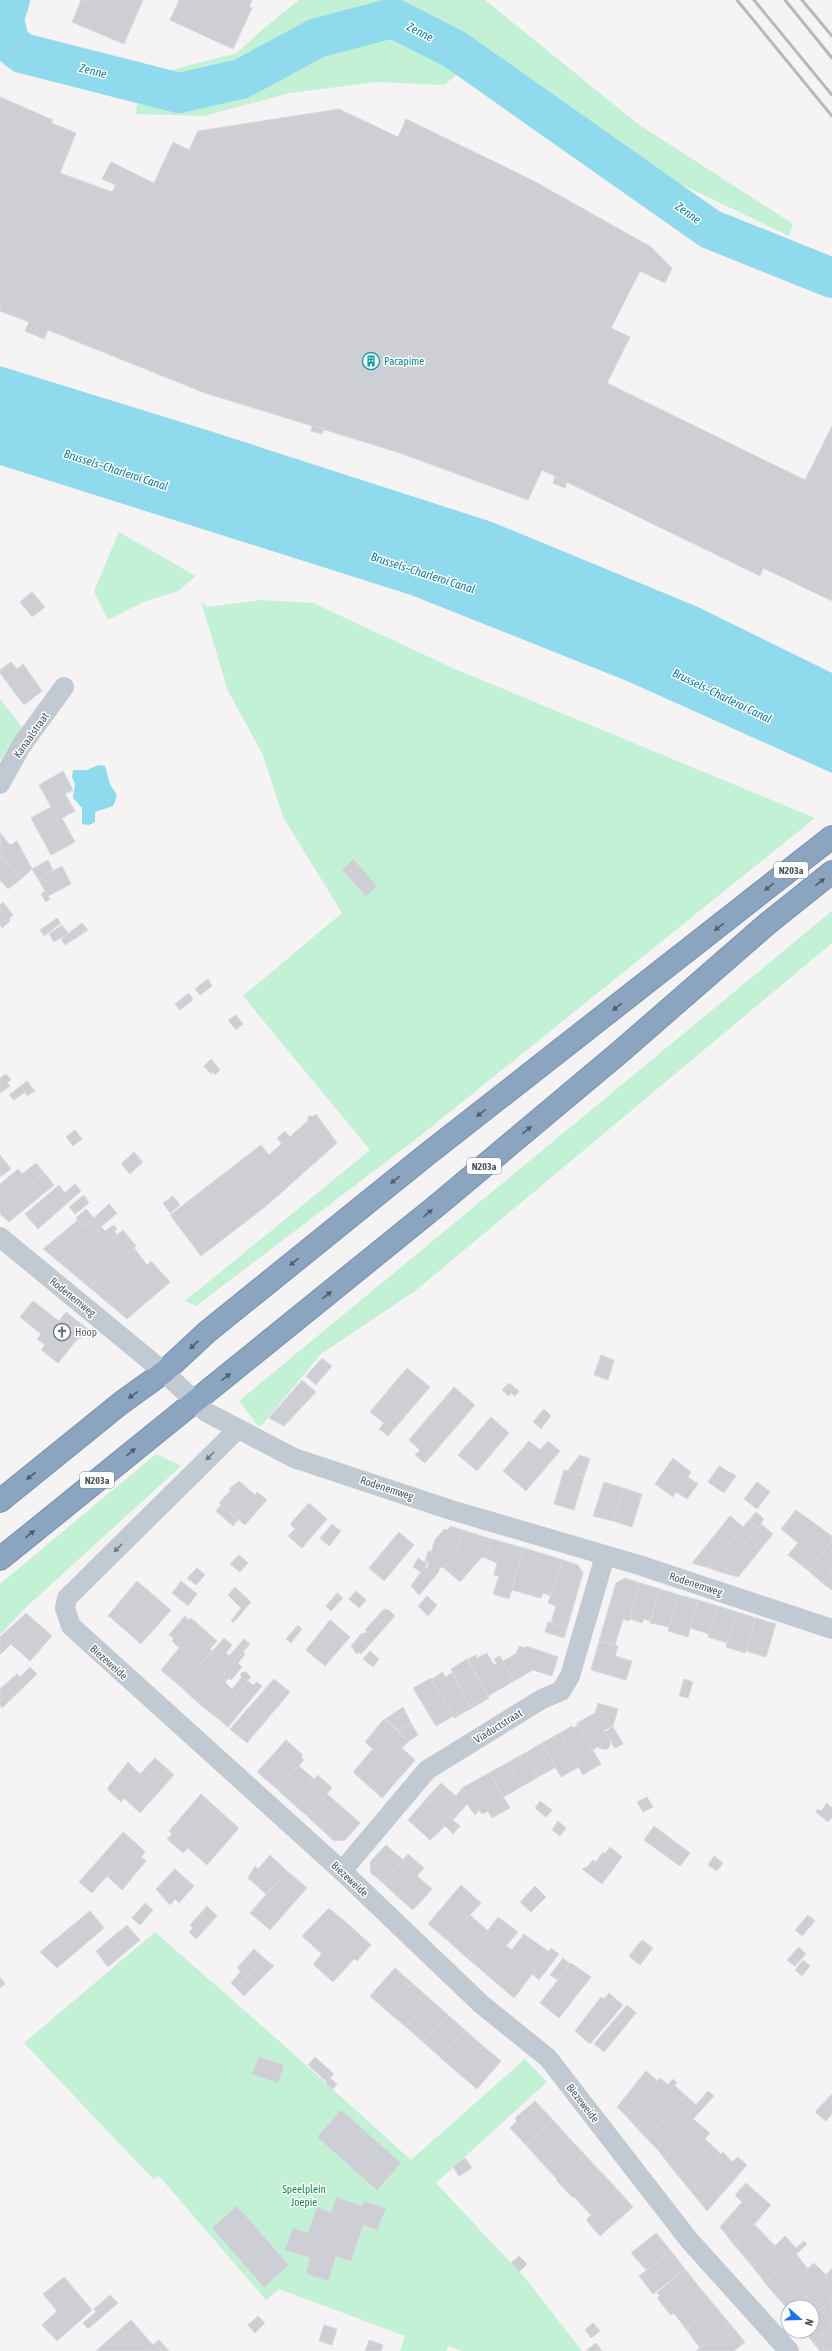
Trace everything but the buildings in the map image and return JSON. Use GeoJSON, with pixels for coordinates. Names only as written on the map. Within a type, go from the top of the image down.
{"type":"FeatureCollection","features":[{"type":"Feature","properties":{"kind":"highway","name":"N203a"},"geometry":{"type":"LineString","coordinates":[[0,1501],[120,1403],[164,1372],[207,1332],[425,1156],[832,837]]}},
{"type":"Feature","properties":{"kind":"highway","name":"N203a"},"geometry":{"type":"LineString","coordinates":[[0,1559],[440,1203],[620,1052],[767,924],[832,872]]}},
{"type":"Feature","properties":{"kind":"street","name":"Kanaalstraat"},"geometry":{"type":"LineString","coordinates":[[0,784],[21,746],[64,687]]}},
{"type":"Feature","properties":{"kind":"street","name":"Rodenemweg"},"geometry":{"type":"LineString","coordinates":[[0,1237],[164,1372],[206,1412],[294,1458],[451,1510],[605,1556],[832,1629]]}},
{"type":"Feature","properties":{"kind":"street","name":"Biezeweide"},"geometry":{"type":"LineString","coordinates":[[238,1429],[67,1598],[65,1608],[71,1626],[342,1871],[481,2004],[548,2058],[689,2240],[789,2351]]}},
{"type":"Feature","properties":{"kind":"street","name":"Viaductstraat"},"geometry":{"type":"LineString","coordinates":[[342,1871],[427,1770],[542,1699],[561,1691],[570,1676],[605,1556]]}},
{"type":"Feature","properties":{"kind":"green space"},"geometry":{"type":"Polygon","coordinates":[[[299,0],[485,0],[638,124],[793,224],[789,236],[610,150],[469,65],[444,85],[376,82],[290,93],[204,116],[135,114],[144,77],[237,53],[263,29],[299,0]]]}},
{"type":"Feature","properties":{"kind":"green space"},"geometry":{"type":"Polygon","coordinates":[[[119,532],[196,576],[178,591],[143,602],[108,620],[94,591],[119,532]]]}},
{"type":"Feature","properties":{"kind":"green space"},"geometry":{"type":"Polygon","coordinates":[[[261,600],[313,603],[455,669],[815,818],[420,1136],[196,1306],[185,1301],[370,1150],[243,996],[342,913],[283,817],[263,755],[228,691],[201,601],[207,607],[261,600]]]}},
{"type":"Feature","properties":{"kind":"green space"},"geometry":{"type":"Polygon","coordinates":[[[0,699],[22,727],[0,761],[0,699]]]}},
{"type":"Feature","properties":{"kind":"green space"},"geometry":{"type":"Polygon","coordinates":[[[832,911],[832,943],[415,1291],[321,1354],[259,1427],[239,1401],[832,911]]]}},
{"type":"Feature","properties":{"kind":"green space"},"geometry":{"type":"Polygon","coordinates":[[[156,1454],[181,1466],[23,1610],[0,1635],[0,1584],[156,1454]]]}},
{"type":"Feature","properties":{"kind":"green space","name":"Speelplein Joepie"},"geometry":{"type":"Polygon","coordinates":[[[155,1932],[411,2160],[525,2059],[547,2082],[436,2183],[526,2279],[582,2351],[462,2351],[448,2346],[446,2351],[400,2351],[405,2336],[279,2289],[266,2300],[159,2176],[154,2180],[24,2043],[155,1932]]]}},
{"type":"Feature","properties":{"kind":"water","name":"Brussels–Charleroi Canal"},"geometry":{"type":"Polygon","coordinates":[[[0,366],[210,431],[492,522],[698,607],[832,673],[832,773],[627,681],[411,595],[0,465],[0,366]]]}},
{"type":"Feature","properties":{"kind":"water"},"geometry":{"type":"Polygon","coordinates":[[[98,765],[105,766],[109,781],[116,792],[115,801],[113,806],[95,812],[95,822],[89,825],[82,824],[82,808],[73,798],[75,784],[72,777],[73,770],[87,770],[98,765]]]}},
{"type":"Feature","properties":{"kind":"waterway","name":"Zenne"},"geometry":{"type":"LineString","coordinates":[[10,0],[4,18],[9,42],[22,53],[179,93],[241,79],[317,38],[393,18],[454,49],[710,229],[832,278]]}},
{"type":"Feature","properties":{"kind":"railway"},"geometry":{"type":"LineString","coordinates":[[737,0],[832,116]]}},
{"type":"Feature","properties":{"kind":"railway"},"geometry":{"type":"LineString","coordinates":[[754,0],[832,95]]}},
{"type":"Feature","properties":{"kind":"railway"},"geometry":{"type":"LineString","coordinates":[[785,0],[832,58]]}},
{"type":"Feature","properties":{"kind":"railway"},"geometry":{"type":"LineString","coordinates":[[802,0],[832,36]]}},
{"type":"Feature","properties":{"kind":"place","name":"Pacapime"},"geometry":{"type":"Point","coordinates":[371,361]}},
{"type":"Feature","properties":{"kind":"place","name":"Hoop"},"geometry":{"type":"Point","coordinates":[62,1332]}}]}
